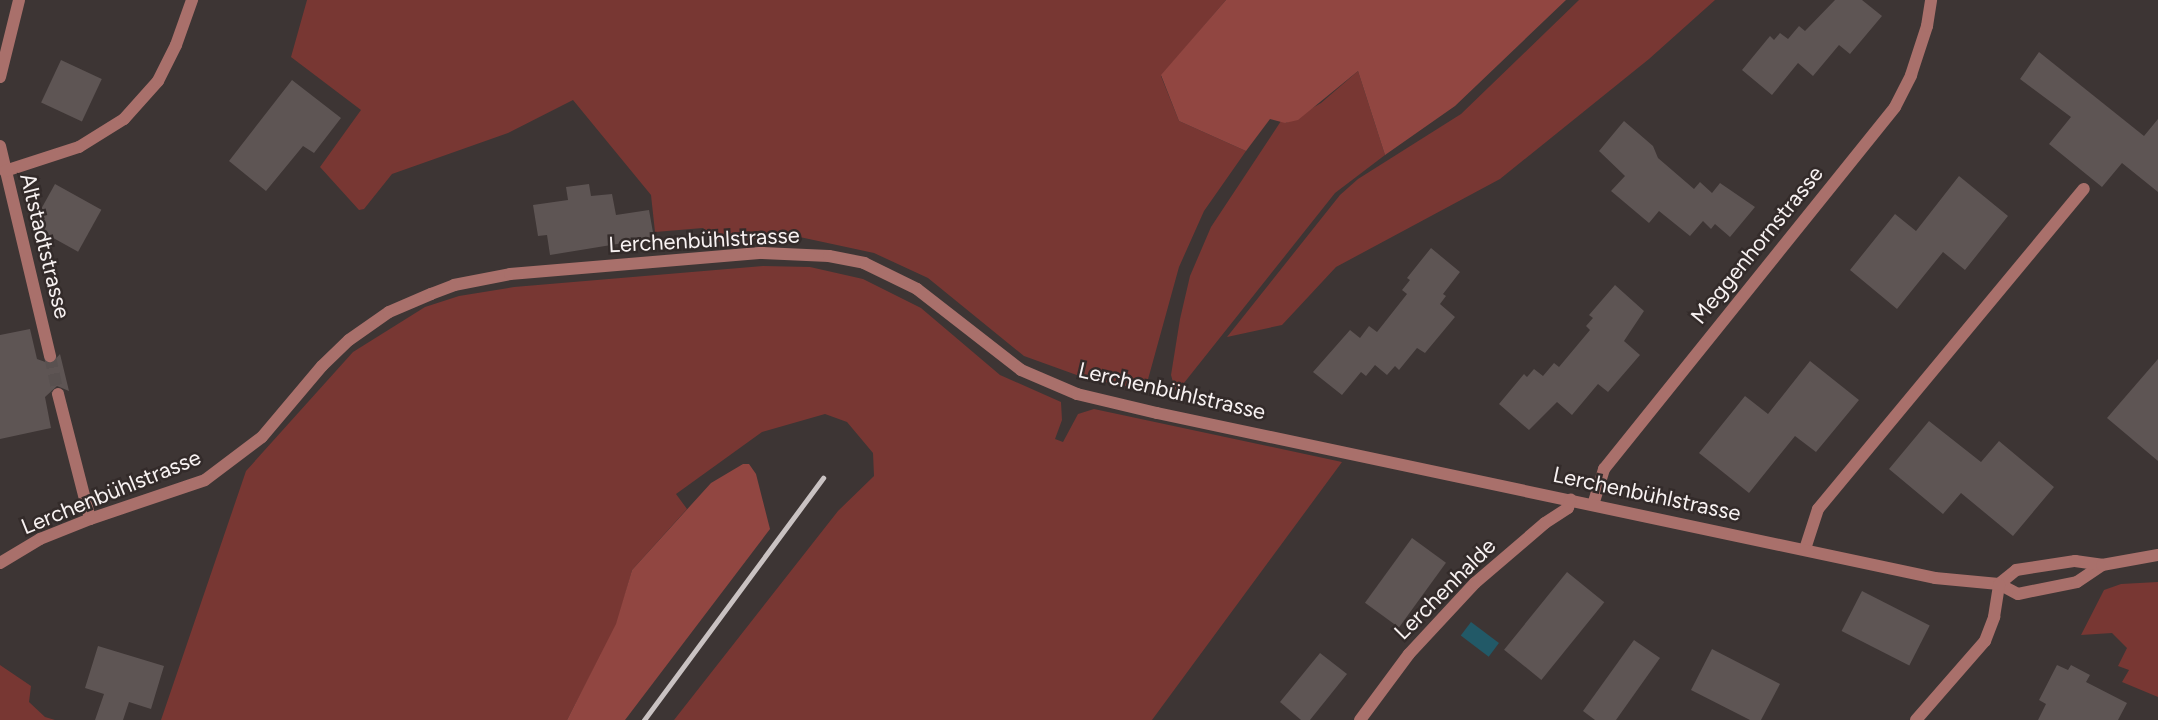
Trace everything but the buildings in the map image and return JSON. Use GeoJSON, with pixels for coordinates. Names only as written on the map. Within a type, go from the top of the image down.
{"type":"FeatureCollection","features":[{"type":"Feature","properties":{"kind":"street"},"geometry":{"type":"LineString","coordinates":[[0,77],[19,0]]}},
{"type":"Feature","properties":{"kind":"street"},"geometry":{"type":"LineString","coordinates":[[5,171],[79,147],[124,119],[158,81],[176,45],[192,0]]}},
{"type":"Feature","properties":{"kind":"street","name":"Meggenhornstrasse"},"geometry":{"type":"LineString","coordinates":[[1593,505],[1604,469],[1895,107],[1924,36],[1931,0]]}},
{"type":"Feature","properties":{"kind":"street","name":"Altstadtstrasse"},"geometry":{"type":"LineString","coordinates":[[0,146],[50,356]]}},
{"type":"Feature","properties":{"kind":"street"},"geometry":{"type":"LineString","coordinates":[[1805,549],[1818,509],[2084,189]]}},
{"type":"Feature","properties":{"kind":"street","name":"Lerchenbühlstrasse"},"geometry":{"type":"LineString","coordinates":[[0,563],[40,539],[90,519],[205,480],[262,437],[322,366],[349,340],[389,312],[454,285],[521,273],[762,253],[829,256],[864,263],[917,289],[1021,370],[1077,394],[1935,578],[1999,584],[2018,594],[2066,585],[2102,565]]}},
{"type":"Feature","properties":{"kind":"street"},"geometry":{"type":"LineString","coordinates":[[58,394],[90,519]]}},
{"type":"Feature","properties":{"kind":"street","name":"Lerchenhalde"},"geometry":{"type":"LineString","coordinates":[[1360,720],[1409,654],[1475,583],[1545,523],[1568,508],[1571,499]]}},
{"type":"Feature","properties":{"kind":"street","name":"Lerchenbühlstrasse"},"geometry":{"type":"LineString","coordinates":[[1999,584],[2016,570],[2075,561],[2102,565],[2158,555]]}},
{"type":"Feature","properties":{"kind":"street"},"geometry":{"type":"LineString","coordinates":[[1916,720],[1984,640],[1999,584]]}},
{"type":"Feature","properties":{"kind":"shaded area"},"geometry":{"type":"Polygon","coordinates":[[[307,0],[1226,0],[1161,76],[1179,121],[1246,151],[1204,211],[1179,267],[1147,383],[1141,389],[1085,378],[1024,356],[928,278],[874,253],[795,236],[720,242],[703,228],[655,232],[651,195],[573,100],[508,133],[392,174],[364,209],[359,210],[320,167],[361,110],[291,57],[307,0]]]}},
{"type":"Feature","properties":{"kind":"shaded area"},"geometry":{"type":"Polygon","coordinates":[[[1226,0],[1566,0],[1455,106],[1385,155],[1358,71],[1298,120],[1285,123],[1270,119],[1246,151],[1179,121],[1161,75],[1226,0]]]}},
{"type":"Feature","properties":{"kind":"shaded area"},"geometry":{"type":"Polygon","coordinates":[[[1579,0],[1715,0],[1649,59],[1500,179],[1336,267],[1282,325],[1227,337],[1340,195],[1358,179],[1461,114],[1579,0]]]}},
{"type":"Feature","properties":{"kind":"shaded area"},"geometry":{"type":"Polygon","coordinates":[[[1358,71],[1385,155],[1335,193],[1176,393],[1171,375],[1180,319],[1190,276],[1211,227],[1281,121],[1286,123],[1321,103],[1358,71]]]}},
{"type":"Feature","properties":{"kind":"shaded area"},"geometry":{"type":"Polygon","coordinates":[[[763,266],[810,267],[863,279],[921,308],[1000,375],[1061,402],[1062,420],[1055,439],[1063,442],[1078,414],[1094,409],[1342,462],[1152,720],[674,720],[838,511],[874,476],[873,453],[847,422],[825,414],[762,432],[676,494],[687,509],[632,570],[617,624],[567,720],[161,720],[246,471],[353,352],[425,307],[459,296],[514,287],[763,266]]]}},
{"type":"Feature","properties":{"kind":"shaded area"},"geometry":{"type":"Polygon","coordinates":[[[743,464],[749,464],[756,474],[770,529],[625,720],[567,720],[616,624],[632,570],[711,483],[743,464]]]}},
{"type":"Feature","properties":{"kind":"shaded area"},"geometry":{"type":"Polygon","coordinates":[[[2158,582],[2158,697],[2122,682],[2129,670],[2118,666],[2127,648],[2112,633],[2081,635],[2104,590],[2121,584],[2158,582]]]}},
{"type":"Feature","properties":{"kind":"shaded area"},"geometry":{"type":"Polygon","coordinates":[[[0,665],[31,686],[29,702],[45,717],[55,720],[0,720],[0,665]]]}},
{"type":"Feature","properties":{"kind":"water"},"geometry":{"type":"Polygon","coordinates":[[[1471,622],[1499,643],[1489,657],[1461,636],[1471,622]]]}},
{"type":"Feature","properties":{"kind":"tunnel"},"geometry":{"type":"LineString","coordinates":[[50,356],[58,394]]}},
{"type":"Feature","properties":{"kind":"railway"},"geometry":{"type":"LineString","coordinates":[[644,720],[823,478]]}}]}
